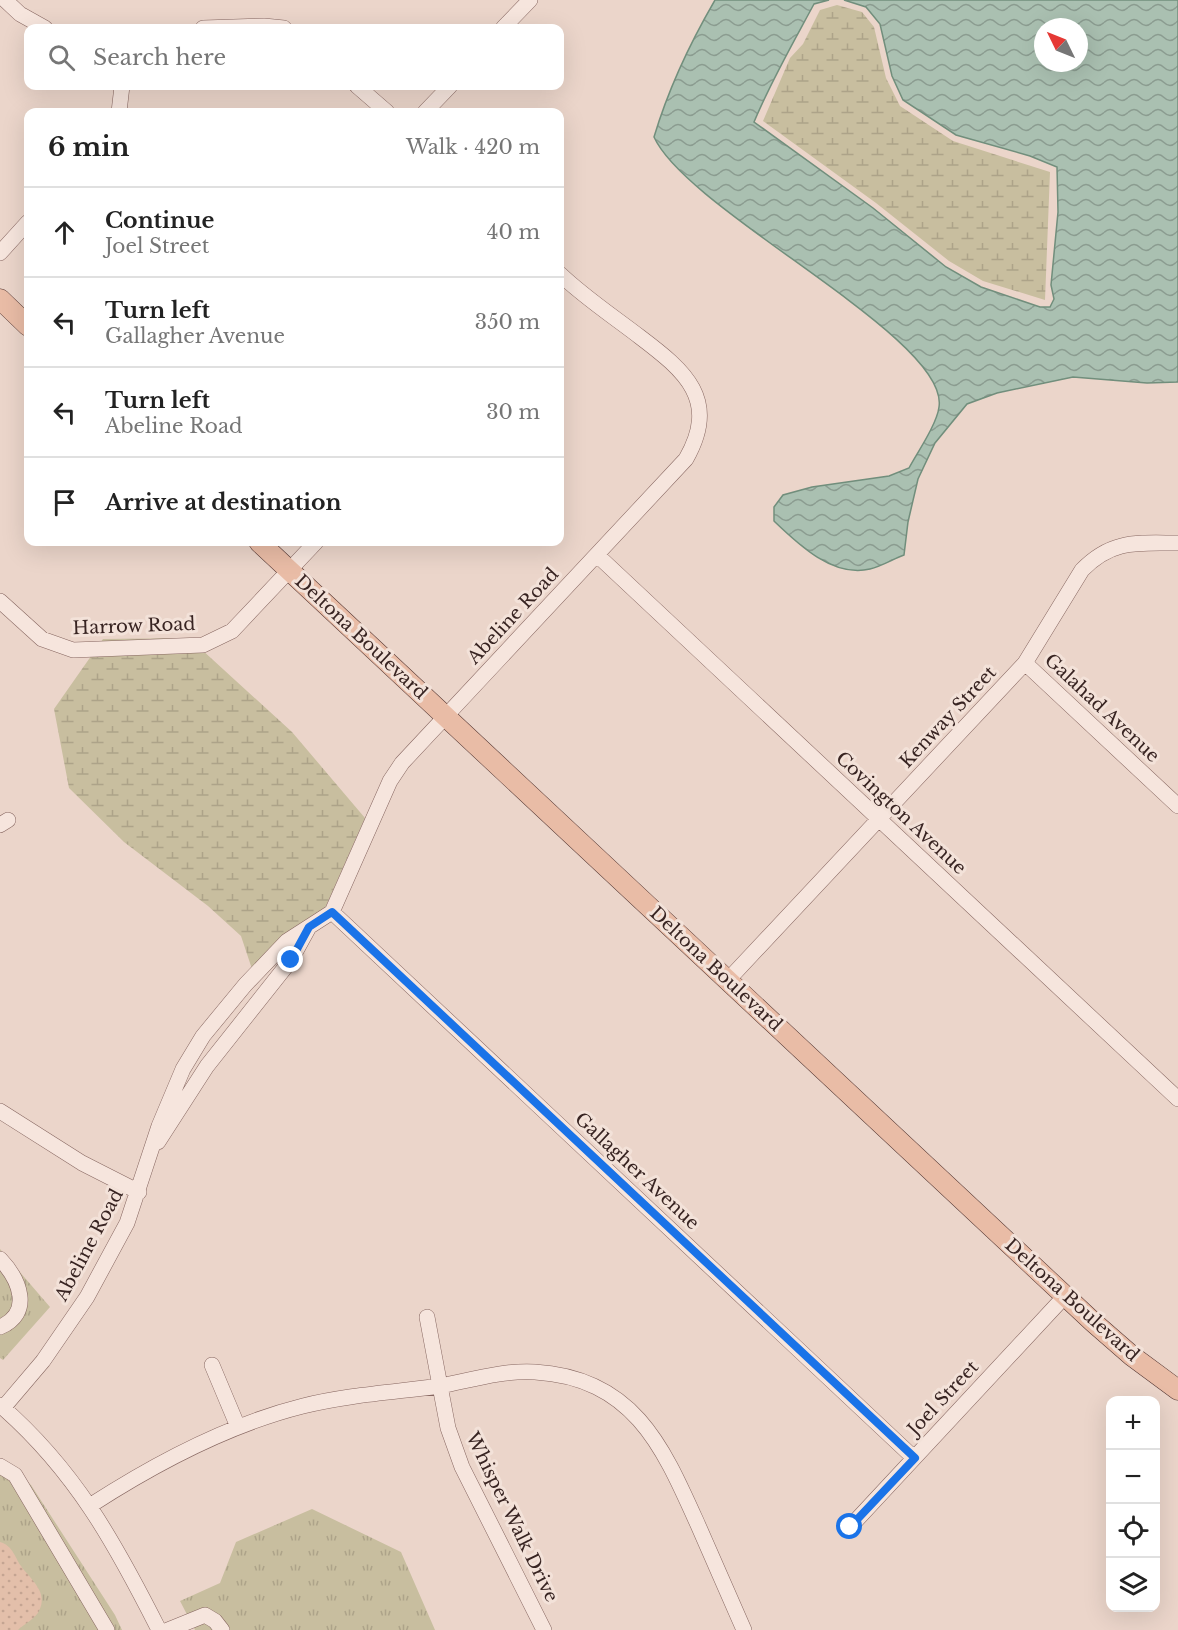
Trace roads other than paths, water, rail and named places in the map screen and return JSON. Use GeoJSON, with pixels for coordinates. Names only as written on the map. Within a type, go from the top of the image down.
{"type":"FeatureCollection","features":[{"type":"Feature","properties":{"kind":"main road"},"geometry":{"type":"LineString","coordinates":[[0,299],[24,322]]}},
{"type":"Feature","properties":{"kind":"main road","name":"Deltona Boulevard"},"geometry":{"type":"LineString","coordinates":[[264,546],[1065,1296],[1132,1356],[1178,1390]]}},
{"type":"Feature","properties":{"kind":"street"},"geometry":{"type":"LineString","coordinates":[[5,0],[20,14],[38,24]]}},
{"type":"Feature","properties":{"kind":"street"},"geometry":{"type":"LineString","coordinates":[[507,24],[530,0]]}},
{"type":"Feature","properties":{"kind":"street"},"geometry":{"type":"LineString","coordinates":[[119,108],[122,90]]}},
{"type":"Feature","properties":{"kind":"street"},"geometry":{"type":"LineString","coordinates":[[362,90],[382,108]]}},
{"type":"Feature","properties":{"kind":"street"},"geometry":{"type":"LineString","coordinates":[[429,108],[446,90]]}},
{"type":"Feature","properties":{"kind":"street"},"geometry":{"type":"LineString","coordinates":[[0,253],[24,226]]}},
{"type":"Feature","properties":{"kind":"street","name":"Abeline Road"},"geometry":{"type":"LineString","coordinates":[[2,1406],[43,1361],[87,1297],[127,1223],[183,1069],[203,1036],[245,985],[286,942],[332,912],[390,781],[402,763],[686,459],[698,432],[699,404],[689,381],[673,362],[564,280]]}},
{"type":"Feature","properties":{"kind":"street","name":"Kenway Street"},"geometry":{"type":"LineString","coordinates":[[728,980],[1025,663],[1082,570],[1093,558],[1123,544],[1178,543]]}},
{"type":"Feature","properties":{"kind":"street","name":"Harrow Road"},"geometry":{"type":"LineString","coordinates":[[0,601],[32,632],[57,646],[73,650],[190,646],[219,639],[232,631],[312,546]]}},
{"type":"Feature","properties":{"kind":"street","name":"Covington Avenue"},"geometry":{"type":"LineString","coordinates":[[597,555],[1178,1099]]}},
{"type":"Feature","properties":{"kind":"street","name":"Galahad Avenue"},"geometry":{"type":"LineString","coordinates":[[1025,663],[1178,806]]}},
{"type":"Feature","properties":{"kind":"street","name":"Gallagher Avenue"},"geometry":{"type":"LineString","coordinates":[[332,912],[915,1458]]}},
{"type":"Feature","properties":{"kind":"street","name":"Abeline Road"},"geometry":{"type":"LineString","coordinates":[[152,1149],[168,1131],[207,1066],[291,960],[309,927]]}},
{"type":"Feature","properties":{"kind":"street"},"geometry":{"type":"LineString","coordinates":[[0,1111],[82,1163],[139,1191]]}},
{"type":"Feature","properties":{"kind":"street"},"geometry":{"type":"LineString","coordinates":[[0,1259],[19,1290],[22,1304],[13,1321],[0,1327]]}},
{"type":"Feature","properties":{"kind":"street","name":"Joel Street"},"geometry":{"type":"LineString","coordinates":[[850,1527],[1065,1296]]}},
{"type":"Feature","properties":{"kind":"street","name":"Whisper Walk Drive"},"geometry":{"type":"LineString","coordinates":[[427,1317],[448,1428],[462,1467],[544,1630]]}},
{"type":"Feature","properties":{"kind":"street"},"geometry":{"type":"LineString","coordinates":[[212,1365],[238,1427]]}},
{"type":"Feature","properties":{"kind":"street"},"geometry":{"type":"LineString","coordinates":[[91,1505],[140,1474],[238,1427],[305,1406],[510,1373],[535,1372],[560,1376],[588,1385],[632,1412],[662,1449],[744,1630]]}},
{"type":"Feature","properties":{"kind":"street"},"geometry":{"type":"LineString","coordinates":[[2,1406],[37,1442],[91,1505],[121,1555],[159,1630]]}},
{"type":"Feature","properties":{"kind":"street"},"geometry":{"type":"LineString","coordinates":[[0,1466],[15,1475],[107,1630]]}},
{"type":"Feature","properties":{"kind":"street"},"geometry":{"type":"LineString","coordinates":[[168,1630],[205,1615],[216,1621],[222,1630]]}},
{"type":"Feature","properties":{"kind":"water"},"geometry":{"type":"Polygon","coordinates":[[[715,0],[829,0],[814,4],[754,122],[873,208],[946,267],[981,287],[1040,307],[1050,307],[1054,299],[1051,285],[1058,212],[1057,167],[1030,156],[956,135],[903,100],[892,76],[880,24],[866,7],[844,0],[1178,0],[1178,382],[1147,383],[1073,377],[997,393],[967,404],[935,443],[918,479],[908,522],[904,555],[874,568],[856,570],[843,569],[830,564],[805,549],[774,521],[774,507],[783,495],[812,487],[889,476],[909,468],[931,430],[939,407],[931,379],[904,346],[863,311],[714,201],[676,167],[654,137],[688,50],[715,0]]]}}]}
